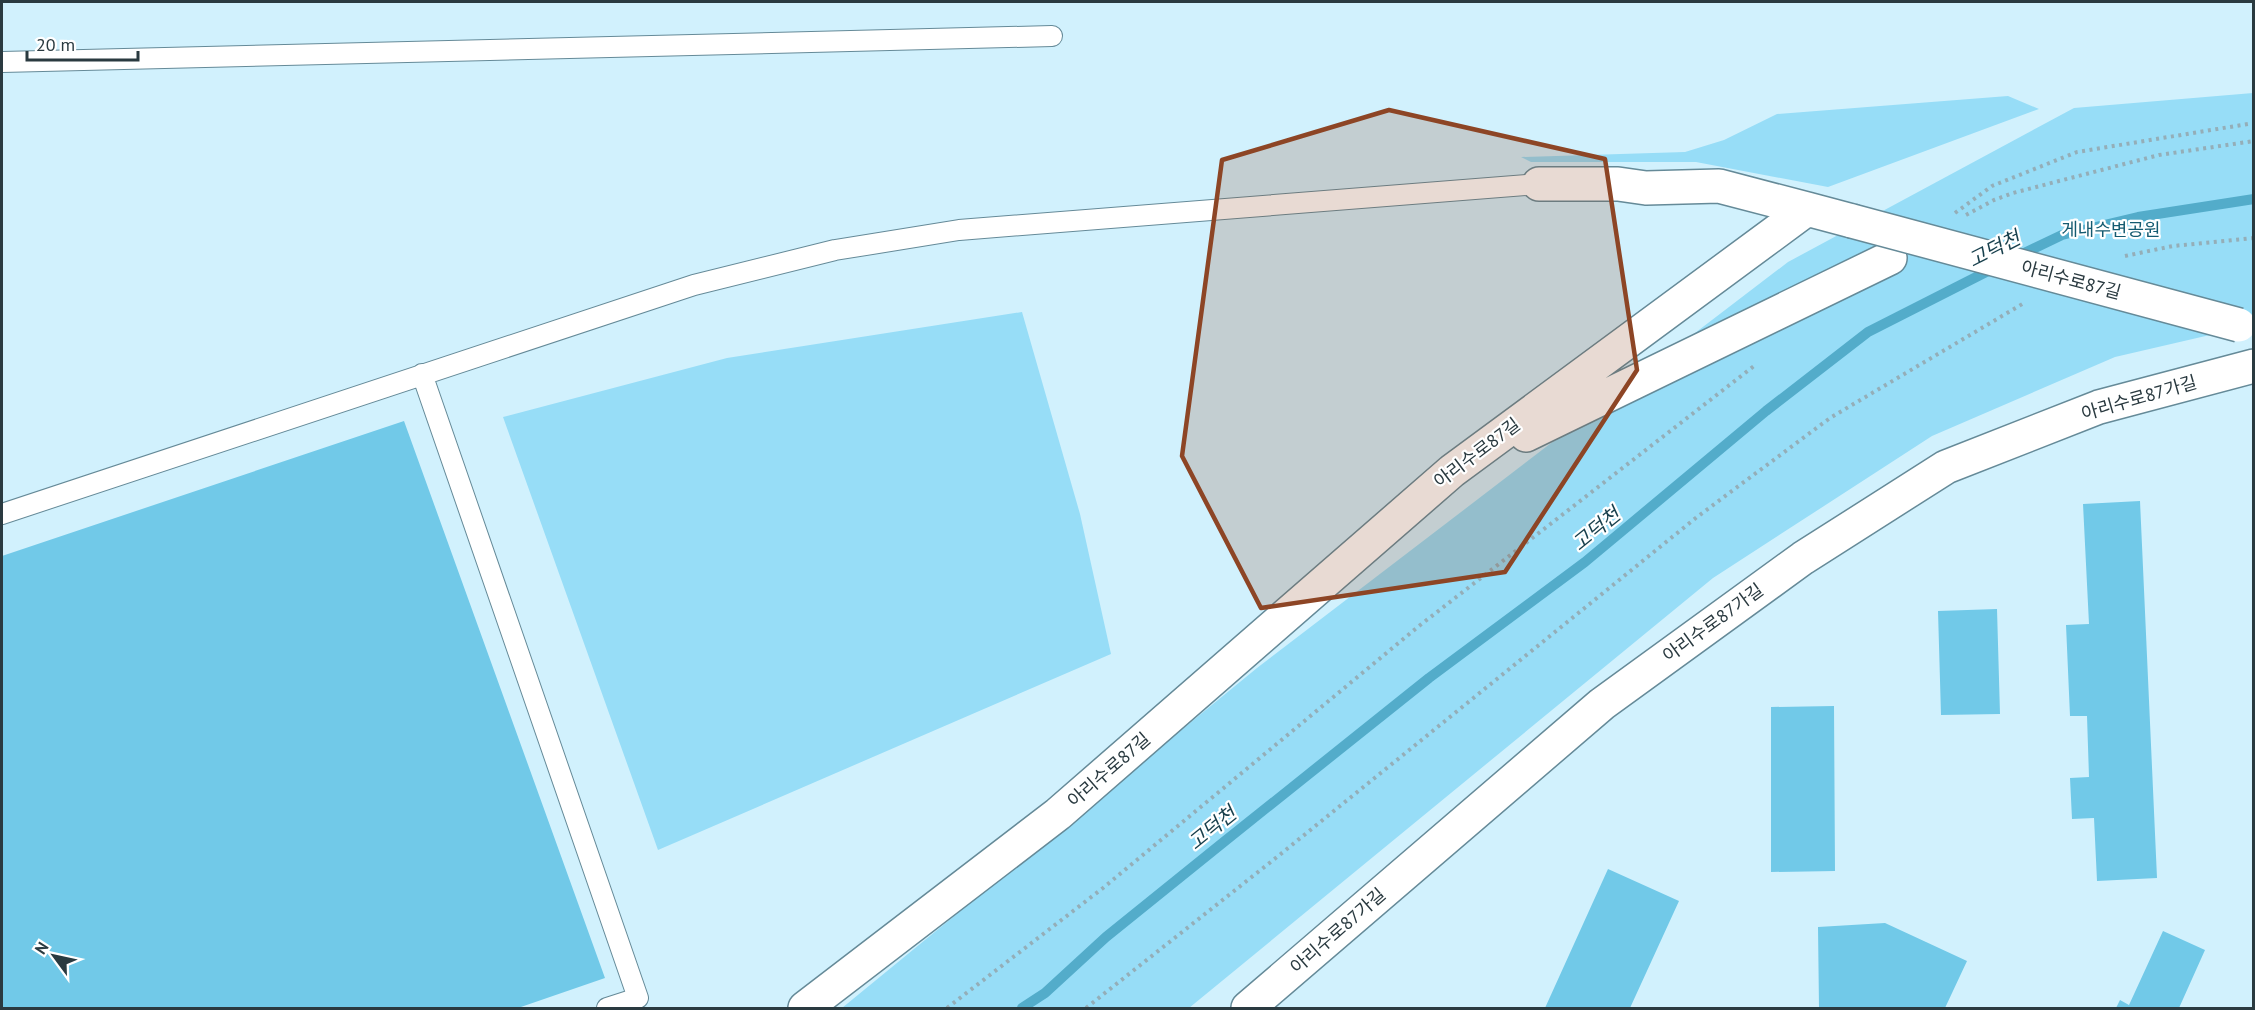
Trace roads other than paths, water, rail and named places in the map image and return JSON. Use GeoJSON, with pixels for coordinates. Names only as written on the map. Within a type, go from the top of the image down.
{"type":"FeatureCollection","features":[{"type":"Feature","properties":{"kind":"street"},"geometry":{"type":"LineString","coordinates":[[1539,184],[1618,184],[1646,188],[1719,186],[1807,209]]}},
{"type":"Feature","properties":{"kind":"street","name":"아리수로87길"},"geometry":{"type":"LineString","coordinates":[[805,1008],[1058,814],[1452,471],[1807,209],[2246,327]]}},
{"type":"Feature","properties":{"kind":"street"},"geometry":{"type":"LineString","coordinates":[[1452,471],[1890,258]]}},
{"type":"Feature","properties":{"kind":"street","name":"아리수로87가길"},"geometry":{"type":"LineString","coordinates":[[1248,1008],[1602,704],[1812,552],[1946,467],[2099,407],[2253,366]]}},
{"type":"Feature","properties":{"kind":"lane"},"geometry":{"type":"LineString","coordinates":[[2,62],[1052,36]]}},
{"type":"Feature","properties":{"kind":"lane"},"geometry":{"type":"LineString","coordinates":[[2,514],[694,285],[835,250],[959,230],[1539,184]]}},
{"type":"Feature","properties":{"kind":"lane"},"geometry":{"type":"LineString","coordinates":[[423,374],[638,998],[607,1008]]}},
{"type":"Feature","properties":{"kind":"waterway","name":"고덕천"},"geometry":{"type":"LineString","coordinates":[[2016,257],[2062,235],[2138,217],[2254,199]]}},
{"type":"Feature","properties":{"kind":"waterway","name":"고덕천"},"geometry":{"type":"LineString","coordinates":[[1022,1008],[1045,993],[1106,937],[1225,841],[1429,678],[1585,562],[1766,411],[1868,332],[1994,268]]}},
{"type":"Feature","properties":{"kind":"park label","name":"게내수변공원"},"geometry":{"type":"Point","coordinates":[2111,230]}}]}
